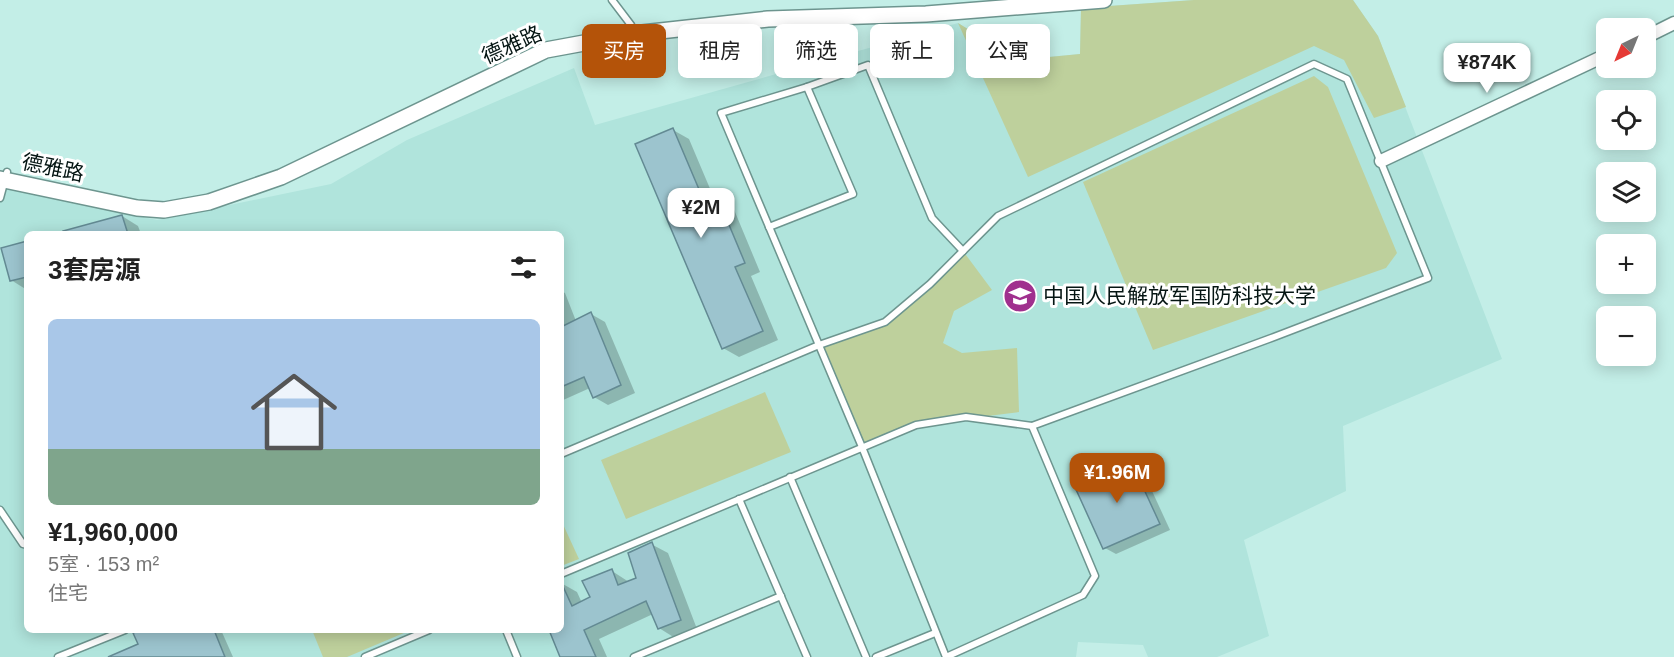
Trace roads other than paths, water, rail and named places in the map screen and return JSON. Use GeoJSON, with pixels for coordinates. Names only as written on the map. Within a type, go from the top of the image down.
{"type":"FeatureCollection","features":[{"type":"Feature","properties":{"kind":"street","name":"德雅路"},"geometry":{"type":"LineString","coordinates":[[666,24],[766,11],[974,0]]}},
{"type":"Feature","properties":{"kind":"street","name":"德雅路"},"geometry":{"type":"LineString","coordinates":[[666,26],[768,19],[926,14],[1104,0]]}},
{"type":"Feature","properties":{"kind":"street"},"geometry":{"type":"LineString","coordinates":[[1656,32],[1674,23]]}},
{"type":"Feature","properties":{"kind":"street","name":"德雅路"},"geometry":{"type":"LineString","coordinates":[[3,175],[143,201],[164,203],[204,198],[276,171],[546,42],[582,37]]}},
{"type":"Feature","properties":{"kind":"street"},"geometry":{"type":"LineString","coordinates":[[1381,161],[1596,60]]}},
{"type":"Feature","properties":{"kind":"lane"},"geometry":{"type":"LineString","coordinates":[[612,0],[629,24]]}},
{"type":"Feature","properties":{"kind":"lane"},"geometry":{"type":"LineString","coordinates":[[564,453],[819,345],[885,322],[930,284],[998,216],[1314,64],[1347,79],[1428,278],[1032,426],[966,417],[916,425],[564,573]]}},
{"type":"Feature","properties":{"kind":"lane"},"geometry":{"type":"LineString","coordinates":[[963,251],[932,218],[868,65],[807,87],[721,113],[862,447],[946,657],[1083,595],[1095,576],[1032,426]]}},
{"type":"Feature","properties":{"kind":"lane"},"geometry":{"type":"LineString","coordinates":[[769,227],[853,194],[807,87]]}},
{"type":"Feature","properties":{"kind":"lane"},"geometry":{"type":"LineString","coordinates":[[0,198],[3,175]]}},
{"type":"Feature","properties":{"kind":"lane"},"geometry":{"type":"LineString","coordinates":[[790,477],[866,657]]}},
{"type":"Feature","properties":{"kind":"lane"},"geometry":{"type":"LineString","coordinates":[[739,499],[807,657]]}},
{"type":"Feature","properties":{"kind":"lane"},"geometry":{"type":"LineString","coordinates":[[0,510],[24,542]]}},
{"type":"Feature","properties":{"kind":"lane"},"geometry":{"type":"LineString","coordinates":[[634,657],[781,596]]}},
{"type":"Feature","properties":{"kind":"lane"},"geometry":{"type":"LineString","coordinates":[[57,657],[117,633]]}},
{"type":"Feature","properties":{"kind":"lane"},"geometry":{"type":"LineString","coordinates":[[365,657],[422,633]]}},
{"type":"Feature","properties":{"kind":"lane"},"geometry":{"type":"LineString","coordinates":[[507,633],[517,657]]}},
{"type":"Feature","properties":{"kind":"lane"},"geometry":{"type":"LineString","coordinates":[[876,657],[935,633]]}},
{"type":"Feature","properties":{"kind":"place","name":"中国人民解放军国防科技大学"},"geometry":{"type":"Point","coordinates":[1020,296]}}]}
